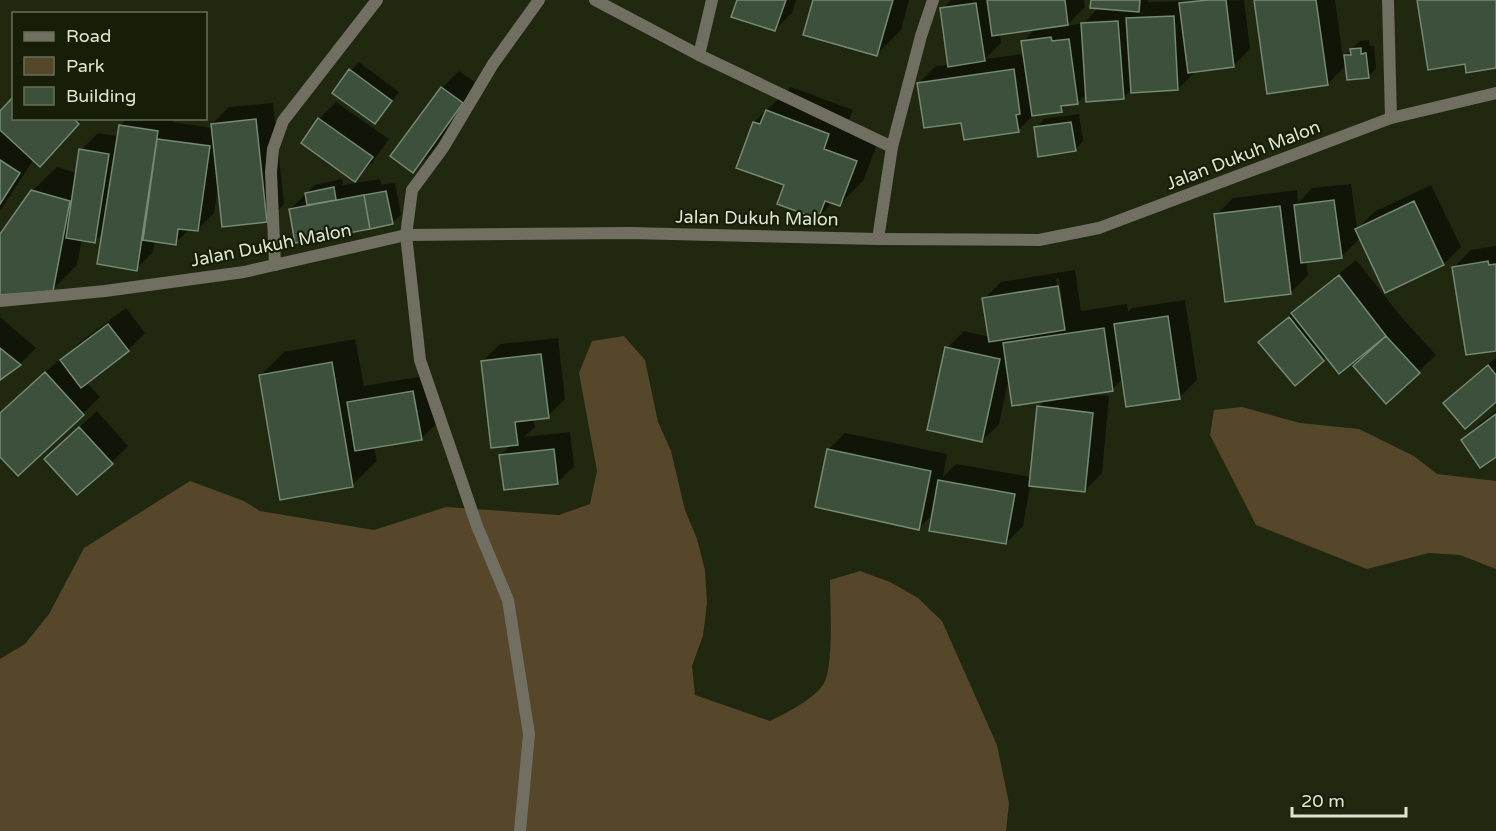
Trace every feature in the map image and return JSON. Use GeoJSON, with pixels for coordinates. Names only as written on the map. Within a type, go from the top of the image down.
{"type":"FeatureCollection","features":[{"type":"Feature","properties":{"kind":"street"},"geometry":{"type":"LineString","coordinates":[[275,265],[271,172],[273,149],[283,121],[377,0]]}},
{"type":"Feature","properties":{"kind":"street"},"geometry":{"type":"LineString","coordinates":[[520,831],[529,734],[508,600],[477,526],[420,360],[406,235],[412,190],[443,148],[493,64],[539,0]]}},
{"type":"Feature","properties":{"kind":"street"},"geometry":{"type":"LineString","coordinates":[[594,0],[725,69],[892,147]]}},
{"type":"Feature","properties":{"kind":"street"},"geometry":{"type":"LineString","coordinates":[[699,55],[712,0]]}},
{"type":"Feature","properties":{"kind":"street"},"geometry":{"type":"LineString","coordinates":[[878,239],[892,147],[921,36],[933,0]]}},
{"type":"Feature","properties":{"kind":"street"},"geometry":{"type":"LineString","coordinates":[[1388,0],[1391,118]]}},
{"type":"Feature","properties":{"kind":"street","name":"Jalan Dukuh Malon"},"geometry":{"type":"LineString","coordinates":[[0,301],[129,288],[244,272],[406,235],[630,233],[1039,240],[1099,228],[1391,118],[1496,93]]}},
{"type":"Feature","properties":{"kind":"green space"},"geometry":{"type":"Polygon","coordinates":[[[624,336],[645,360],[658,422],[671,451],[685,510],[697,539],[705,570],[707,603],[703,636],[692,666],[695,695],[770,721],[792,710],[820,689],[827,675],[831,618],[830,580],[860,571],[890,582],[918,598],[942,621],[997,745],[1009,803],[1006,831],[0,831],[0,659],[25,644],[49,614],[84,548],[190,481],[244,501],[260,511],[374,530],[446,507],[559,515],[590,504],[597,471],[579,373],[592,341],[624,336]]]}},
{"type":"Feature","properties":{"kind":"green space"},"geometry":{"type":"Polygon","coordinates":[[[1242,407],[1300,423],[1359,429],[1414,456],[1437,474],[1496,481],[1496,569],[1460,555],[1429,553],[1367,569],[1256,525],[1210,435],[1214,410],[1242,407]]]}},
{"type":"Feature","properties":{"kind":"building"},"geometry":{"type":"Polygon","coordinates":[[[737,0],[786,0],[775,31],[731,17],[737,0]]]}},
{"type":"Feature","properties":{"kind":"building"},"geometry":{"type":"Polygon","coordinates":[[[813,0],[893,0],[877,56],[803,35],[813,0]]]}},
{"type":"Feature","properties":{"kind":"building"},"geometry":{"type":"Polygon","coordinates":[[[987,0],[1065,0],[1068,25],[992,36],[987,0]]]}},
{"type":"Feature","properties":{"kind":"building"},"geometry":{"type":"Polygon","coordinates":[[[1091,0],[1140,0],[1139,12],[1090,8],[1091,0]]]}},
{"type":"Feature","properties":{"kind":"building"},"geometry":{"type":"Polygon","coordinates":[[[1226,0],[1234,67],[1188,73],[1179,3],[1226,0]]]}},
{"type":"Feature","properties":{"kind":"building"},"geometry":{"type":"Polygon","coordinates":[[[1254,0],[1316,0],[1328,85],[1267,94],[1254,0]]]}},
{"type":"Feature","properties":{"kind":"building"},"geometry":{"type":"Polygon","coordinates":[[[1417,0],[1496,0],[1496,68],[1466,73],[1465,64],[1428,70],[1417,0]]]}},
{"type":"Feature","properties":{"kind":"building"},"geometry":{"type":"Polygon","coordinates":[[[976,3],[985,61],[948,67],[940,8],[976,3]]]}},
{"type":"Feature","properties":{"kind":"building"},"geometry":{"type":"Polygon","coordinates":[[[1174,16],[1178,90],[1131,93],[1126,18],[1174,16]]]}},
{"type":"Feature","properties":{"kind":"building"},"geometry":{"type":"Polygon","coordinates":[[[1118,21],[1124,99],[1086,102],[1081,23],[1118,21]]]}},
{"type":"Feature","properties":{"kind":"building"},"geometry":{"type":"Polygon","coordinates":[[[1051,37],[1052,41],[1069,39],[1078,104],[1061,106],[1062,112],[1032,116],[1021,41],[1051,37]]]}},
{"type":"Feature","properties":{"kind":"building"},"geometry":{"type":"Polygon","coordinates":[[[1361,48],[1361,54],[1366,53],[1369,78],[1347,80],[1344,55],[1351,55],[1350,49],[1361,48]]]}},
{"type":"Feature","properties":{"kind":"building"},"geometry":{"type":"Polygon","coordinates":[[[349,69],[392,101],[375,124],[332,93],[349,69]]]}},
{"type":"Feature","properties":{"kind":"building"},"geometry":{"type":"Polygon","coordinates":[[[1014,69],[1020,114],[1016,115],[1019,132],[964,140],[961,123],[924,128],[917,83],[1014,69]]]}},
{"type":"Feature","properties":{"kind":"building"},"geometry":{"type":"Polygon","coordinates":[[[441,87],[463,103],[413,173],[390,156],[441,87]]]}},
{"type":"Feature","properties":{"kind":"building"},"geometry":{"type":"Polygon","coordinates":[[[12,98],[12,120],[75,120],[79,124],[40,167],[0,130],[0,111],[12,98]]]}},
{"type":"Feature","properties":{"kind":"building"},"geometry":{"type":"Polygon","coordinates":[[[766,110],[829,134],[824,149],[857,161],[840,206],[825,201],[818,219],[777,204],[784,185],[736,168],[753,122],[760,124],[766,110]]]}},
{"type":"Feature","properties":{"kind":"building"},"geometry":{"type":"Polygon","coordinates":[[[318,118],[373,157],[355,182],[301,143],[318,118]]]}},
{"type":"Feature","properties":{"kind":"building"},"geometry":{"type":"Polygon","coordinates":[[[256,119],[267,222],[222,227],[211,124],[256,119]]]}},
{"type":"Feature","properties":{"kind":"building"},"geometry":{"type":"Polygon","coordinates":[[[1071,122],[1076,151],[1038,157],[1034,127],[1071,122]]]}},
{"type":"Feature","properties":{"kind":"building"},"geometry":{"type":"Polygon","coordinates":[[[119,125],[158,131],[137,271],[97,264],[119,125]]]}},
{"type":"Feature","properties":{"kind":"building"},"geometry":{"type":"Polygon","coordinates":[[[157,139],[210,146],[198,231],[178,229],[176,245],[143,240],[157,139]]]}},
{"type":"Feature","properties":{"kind":"building"},"geometry":{"type":"Polygon","coordinates":[[[79,149],[109,154],[95,243],[66,238],[79,149]]]}},
{"type":"Feature","properties":{"kind":"building"},"geometry":{"type":"Polygon","coordinates":[[[0,160],[20,173],[0,204],[0,160]]]}},
{"type":"Feature","properties":{"kind":"building"},"geometry":{"type":"Polygon","coordinates":[[[334,187],[336,200],[307,205],[305,193],[334,187]]]}},
{"type":"Feature","properties":{"kind":"building"},"geometry":{"type":"Polygon","coordinates":[[[31,190],[70,201],[53,291],[0,295],[0,234],[31,190]]]}},
{"type":"Feature","properties":{"kind":"building"},"geometry":{"type":"Polygon","coordinates":[[[386,191],[393,224],[370,229],[364,195],[386,191]]]}},
{"type":"Feature","properties":{"kind":"building"},"geometry":{"type":"Polygon","coordinates":[[[364,195],[370,229],[295,243],[289,209],[364,195]]]}},
{"type":"Feature","properties":{"kind":"building"},"geometry":{"type":"Polygon","coordinates":[[[1334,200],[1342,258],[1301,263],[1294,205],[1334,200]]]}},
{"type":"Feature","properties":{"kind":"building"},"geometry":{"type":"Polygon","coordinates":[[[1414,201],[1444,265],[1385,293],[1355,229],[1414,201]]]}},
{"type":"Feature","properties":{"kind":"building"},"geometry":{"type":"Polygon","coordinates":[[[1280,206],[1291,294],[1225,302],[1214,214],[1280,206]]]}},
{"type":"Feature","properties":{"kind":"building"},"geometry":{"type":"Polygon","coordinates":[[[1488,261],[1489,265],[1496,264],[1496,351],[1466,355],[1452,267],[1488,261]]]}},
{"type":"Feature","properties":{"kind":"building"},"geometry":{"type":"Polygon","coordinates":[[[1339,275],[1386,336],[1339,374],[1291,313],[1339,275]]]}},
{"type":"Feature","properties":{"kind":"building"},"geometry":{"type":"Polygon","coordinates":[[[1058,286],[1065,330],[989,342],[982,298],[1058,286]]]}},
{"type":"Feature","properties":{"kind":"building"},"geometry":{"type":"Polygon","coordinates":[[[1168,316],[1180,399],[1126,407],[1114,324],[1168,316]]]}},
{"type":"Feature","properties":{"kind":"building"},"geometry":{"type":"Polygon","coordinates":[[[1289,317],[1324,361],[1295,386],[1258,342],[1289,317]]]}},
{"type":"Feature","properties":{"kind":"building"},"geometry":{"type":"Polygon","coordinates":[[[108,324],[129,351],[81,388],[60,360],[108,324]]]}},
{"type":"Feature","properties":{"kind":"building"},"geometry":{"type":"Polygon","coordinates":[[[1104,328],[1113,391],[1012,406],[1003,343],[1104,328]]]}},
{"type":"Feature","properties":{"kind":"building"},"geometry":{"type":"Polygon","coordinates":[[[1386,336],[1420,373],[1386,404],[1353,366],[1386,336]]]}},
{"type":"Feature","properties":{"kind":"building"},"geometry":{"type":"Polygon","coordinates":[[[945,347],[1000,359],[982,442],[927,430],[945,347]]]}},
{"type":"Feature","properties":{"kind":"building"},"geometry":{"type":"Polygon","coordinates":[[[0,348],[21,365],[0,380],[0,348]]]}},
{"type":"Feature","properties":{"kind":"building"},"geometry":{"type":"Polygon","coordinates":[[[541,354],[549,418],[515,422],[518,445],[491,448],[481,361],[541,354]]]}},
{"type":"Feature","properties":{"kind":"building"},"geometry":{"type":"Polygon","coordinates":[[[332,362],[353,487],[280,500],[259,375],[332,362]]]}},
{"type":"Feature","properties":{"kind":"building"},"geometry":{"type":"Polygon","coordinates":[[[1488,365],[1496,375],[1496,402],[1465,429],[1443,403],[1488,365]]]}},
{"type":"Feature","properties":{"kind":"building"},"geometry":{"type":"Polygon","coordinates":[[[45,372],[84,415],[18,476],[0,457],[0,413],[45,372]]]}},
{"type":"Feature","properties":{"kind":"building"},"geometry":{"type":"Polygon","coordinates":[[[413,391],[422,440],[355,451],[347,402],[413,391]]]}},
{"type":"Feature","properties":{"kind":"building"},"geometry":{"type":"Polygon","coordinates":[[[1037,406],[1093,413],[1085,492],[1029,486],[1037,406]]]}},
{"type":"Feature","properties":{"kind":"building"},"geometry":{"type":"Polygon","coordinates":[[[1496,414],[1496,457],[1480,468],[1461,440],[1496,414]]]}},
{"type":"Feature","properties":{"kind":"building"},"geometry":{"type":"Polygon","coordinates":[[[79,427],[113,464],[77,495],[44,459],[79,427]]]}},
{"type":"Feature","properties":{"kind":"building"},"geometry":{"type":"Polygon","coordinates":[[[554,449],[558,484],[504,490],[499,455],[554,449]]]}},
{"type":"Feature","properties":{"kind":"building"},"geometry":{"type":"Polygon","coordinates":[[[827,449],[931,471],[919,530],[815,507],[827,449]]]}},
{"type":"Feature","properties":{"kind":"building"},"geometry":{"type":"Polygon","coordinates":[[[938,480],[1015,494],[1006,544],[929,531],[938,480]]]}}]}
